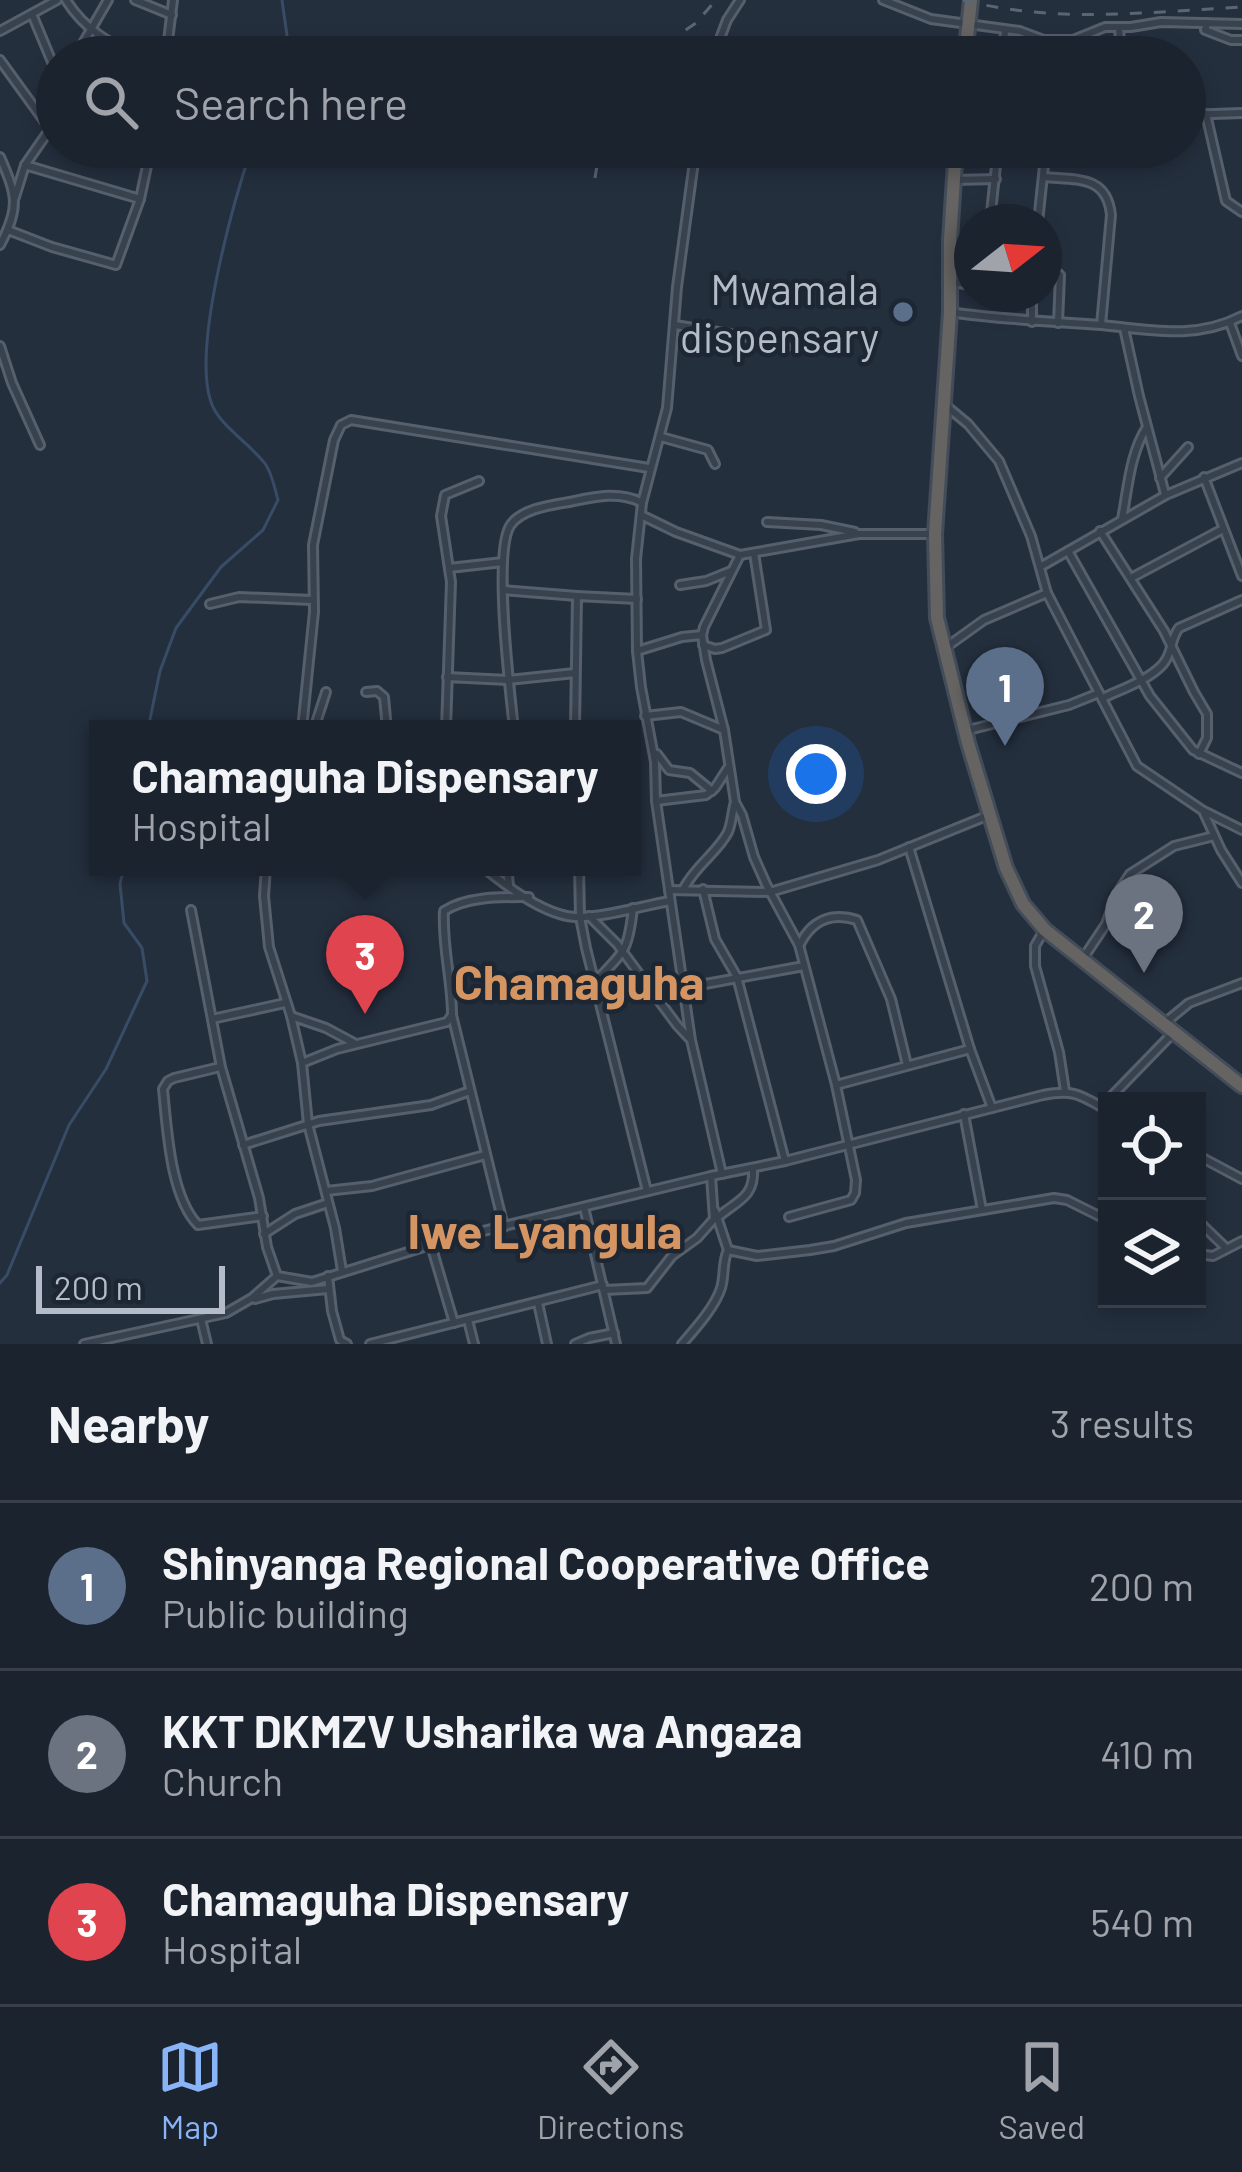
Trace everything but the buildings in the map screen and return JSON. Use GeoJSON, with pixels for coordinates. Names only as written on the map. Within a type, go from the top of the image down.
{"type":"FeatureCollection","features":[{"type":"Feature","properties":{"kind":"highway"},"geometry":{"type":"LineString","coordinates":[[967,36],[970,0]]}},
{"type":"Feature","properties":{"kind":"highway"},"geometry":{"type":"LineString","coordinates":[[955,168],[935,534],[936,603],[989,815],[1013,886],[1046,929],[1242,1086]]}},
{"type":"Feature","properties":{"kind":"street"},"geometry":{"type":"LineString","coordinates":[[0,31],[62,0],[100,36]]}},
{"type":"Feature","properties":{"kind":"street"},"geometry":{"type":"LineString","coordinates":[[89,36],[109,0]]}},
{"type":"Feature","properties":{"kind":"street"},"geometry":{"type":"LineString","coordinates":[[135,0],[172,15]]}},
{"type":"Feature","properties":{"kind":"street"},"geometry":{"type":"LineString","coordinates":[[169,36],[173,0]]}},
{"type":"Feature","properties":{"kind":"street"},"geometry":{"type":"LineString","coordinates":[[721,36],[740,0]]}},
{"type":"Feature","properties":{"kind":"street"},"geometry":{"type":"LineString","coordinates":[[883,0],[931,19],[1033,36]]}},
{"type":"Feature","properties":{"kind":"street"},"geometry":{"type":"LineString","coordinates":[[32,14],[41,36]]}},
{"type":"Feature","properties":{"kind":"street"},"geometry":{"type":"LineString","coordinates":[[1082,36],[1100,28],[1162,22],[1242,24]]}},
{"type":"Feature","properties":{"kind":"street"},"geometry":{"type":"LineString","coordinates":[[1207,23],[1205,30],[1214,35],[1242,40]]}},
{"type":"Feature","properties":{"kind":"street"},"geometry":{"type":"LineString","coordinates":[[1119,27],[1120,36]]}},
{"type":"Feature","properties":{"kind":"street"},"geometry":{"type":"LineString","coordinates":[[1004,36],[1005,29]]}},
{"type":"Feature","properties":{"kind":"street"},"geometry":{"type":"LineString","coordinates":[[0,60],[36,107]]}},
{"type":"Feature","properties":{"kind":"street"},"geometry":{"type":"LineString","coordinates":[[1242,112],[1206,114],[1226,201],[1242,212]]}},
{"type":"Feature","properties":{"kind":"street"},"geometry":{"type":"LineString","coordinates":[[0,245],[14,215],[25,165],[36,152]]}},
{"type":"Feature","properties":{"kind":"street"},"geometry":{"type":"LineString","coordinates":[[0,157],[16,197]]}},
{"type":"Feature","properties":{"kind":"street"},"geometry":{"type":"LineString","coordinates":[[25,165],[140,199]]}},
{"type":"Feature","properties":{"kind":"street"},"geometry":{"type":"LineString","coordinates":[[8,230],[114,266],[122,256],[147,168]]}},
{"type":"Feature","properties":{"kind":"street"},"geometry":{"type":"LineString","coordinates":[[693,168],[667,407],[640,515],[638,651],[691,1040],[722,1174]]}},
{"type":"Feature","properties":{"kind":"street"},"geometry":{"type":"LineString","coordinates":[[993,204],[997,168]]}},
{"type":"Feature","properties":{"kind":"street"},"geometry":{"type":"LineString","coordinates":[[1040,204],[1045,168]]}},
{"type":"Feature","properties":{"kind":"street"},"geometry":{"type":"LineString","coordinates":[[1044,177],[1097,186],[1109,202],[1101,325]]}},
{"type":"Feature","properties":{"kind":"street"},"geometry":{"type":"LineString","coordinates":[[954,181],[996,179]]}},
{"type":"Feature","properties":{"kind":"street"},"geometry":{"type":"LineString","coordinates":[[950,282],[954,283]]}},
{"type":"Feature","properties":{"kind":"street"},"geometry":{"type":"LineString","coordinates":[[950,312],[1176,333],[1242,316]]}},
{"type":"Feature","properties":{"kind":"street"},"geometry":{"type":"LineString","coordinates":[[1032,312],[1032,322]]}},
{"type":"Feature","properties":{"kind":"street"},"geometry":{"type":"LineString","coordinates":[[1058,312],[1058,323]]}},
{"type":"Feature","properties":{"kind":"street"},"geometry":{"type":"LineString","coordinates":[[1230,322],[1242,356]]}},
{"type":"Feature","properties":{"kind":"street"},"geometry":{"type":"LineString","coordinates":[[674,326],[786,347]]}},
{"type":"Feature","properties":{"kind":"street"},"geometry":{"type":"LineString","coordinates":[[1124,328],[1166,495]]}},
{"type":"Feature","properties":{"kind":"street"},"geometry":{"type":"LineString","coordinates":[[0,346],[40,446]]}},
{"type":"Feature","properties":{"kind":"street"},"geometry":{"type":"LineString","coordinates":[[945,405],[999,460],[1020,504],[1047,593],[1137,766],[1202,810],[1242,830]]}},
{"type":"Feature","properties":{"kind":"street"},"geometry":{"type":"LineString","coordinates":[[308,720],[312,556],[317,513],[341,425],[351,420],[650,468]]}},
{"type":"Feature","properties":{"kind":"street"},"geometry":{"type":"LineString","coordinates":[[1122,518],[1132,461],[1147,427]]}},
{"type":"Feature","properties":{"kind":"street"},"geometry":{"type":"LineString","coordinates":[[662,436],[708,450],[716,464]]}},
{"type":"Feature","properties":{"kind":"street"},"geometry":{"type":"LineString","coordinates":[[1160,478],[1188,447]]}},
{"type":"Feature","properties":{"kind":"street"},"geometry":{"type":"LineString","coordinates":[[1040,567],[1166,495],[1242,463]]}},
{"type":"Feature","properties":{"kind":"street"},"geometry":{"type":"LineString","coordinates":[[1204,477],[1242,576]]}},
{"type":"Feature","properties":{"kind":"street"},"geometry":{"type":"LineString","coordinates":[[446,720],[451,582],[442,500],[478,481]]}},
{"type":"Feature","properties":{"kind":"street"},"geometry":{"type":"LineString","coordinates":[[513,720],[502,562],[509,527],[521,514],[562,502],[607,495],[642,502]]}},
{"type":"Feature","properties":{"kind":"street"},"geometry":{"type":"LineString","coordinates":[[640,515],[740,555],[859,534],[935,534]]}},
{"type":"Feature","properties":{"kind":"street"},"geometry":{"type":"LineString","coordinates":[[767,522],[821,525],[859,534]]}},
{"type":"Feature","properties":{"kind":"street"},"geometry":{"type":"LineString","coordinates":[[1131,578],[1224,529]]}},
{"type":"Feature","properties":{"kind":"street"},"geometry":{"type":"LineString","coordinates":[[1100,532],[1172,646],[1208,714],[1208,738],[1199,754]]}},
{"type":"Feature","properties":{"kind":"street"},"geometry":{"type":"LineString","coordinates":[[1068,551],[1141,680],[1188,744],[1199,754],[1242,773]]}},
{"type":"Feature","properties":{"kind":"street"},"geometry":{"type":"LineString","coordinates":[[704,645],[722,648],[766,630],[754,554]]}},
{"type":"Feature","properties":{"kind":"street"},"geometry":{"type":"LineString","coordinates":[[740,555],[702,635],[735,802],[754,857],[800,945],[856,1180],[853,1197],[789,1217]]}},
{"type":"Feature","properties":{"kind":"street"},"geometry":{"type":"LineString","coordinates":[[449,568],[502,562]]}},
{"type":"Feature","properties":{"kind":"street"},"geometry":{"type":"LineString","coordinates":[[680,585],[731,571]]}},
{"type":"Feature","properties":{"kind":"street"},"geometry":{"type":"LineString","coordinates":[[503,590],[637,599]]}},
{"type":"Feature","properties":{"kind":"street"},"geometry":{"type":"LineString","coordinates":[[944,649],[984,620],[1047,593]]}},
{"type":"Feature","properties":{"kind":"street"},"geometry":{"type":"LineString","coordinates":[[575,720],[578,596]]}},
{"type":"Feature","properties":{"kind":"street"},"geometry":{"type":"LineString","coordinates":[[210,604],[239,597],[313,599]]}},
{"type":"Feature","properties":{"kind":"street"},"geometry":{"type":"LineString","coordinates":[[965,731],[1069,705],[1141,680],[1162,665],[1179,628],[1242,600]]}},
{"type":"Feature","properties":{"kind":"street"},"geometry":{"type":"LineString","coordinates":[[638,651],[702,635]]}},
{"type":"Feature","properties":{"kind":"street"},"geometry":{"type":"LineString","coordinates":[[447,677],[508,680],[575,673]]}},
{"type":"Feature","properties":{"kind":"street"},"geometry":{"type":"LineString","coordinates":[[366,692],[376,691],[384,697],[386,720]]}},
{"type":"Feature","properties":{"kind":"street"},"geometry":{"type":"LineString","coordinates":[[312,720],[326,692]]}},
{"type":"Feature","properties":{"kind":"street"},"geometry":{"type":"LineString","coordinates":[[645,716],[681,712],[724,730]]}},
{"type":"Feature","properties":{"kind":"street"},"geometry":{"type":"LineString","coordinates":[[652,745],[669,770],[690,773],[712,791]]}},
{"type":"Feature","properties":{"kind":"street"},"geometry":{"type":"LineString","coordinates":[[656,802],[706,795],[729,767]]}},
{"type":"Feature","properties":{"kind":"street"},"geometry":{"type":"LineString","coordinates":[[729,830],[735,802]]}},
{"type":"Feature","properties":{"kind":"street"},"geometry":{"type":"LineString","coordinates":[[1202,810],[1242,883]]}},
{"type":"Feature","properties":{"kind":"street"},"geometry":{"type":"LineString","coordinates":[[669,890],[770,892],[866,864],[989,815]]}},
{"type":"Feature","properties":{"kind":"street"},"geometry":{"type":"LineString","coordinates":[[684,888],[695,868],[743,818]]}},
{"type":"Feature","properties":{"kind":"street"},"geometry":{"type":"LineString","coordinates":[[1084,958],[1130,874],[1174,846],[1214,836]]}},
{"type":"Feature","properties":{"kind":"street"},"geometry":{"type":"LineString","coordinates":[[909,847],[992,1108]]}},
{"type":"Feature","properties":{"kind":"street"},"geometry":{"type":"LineString","coordinates":[[265,876],[269,947],[302,1063],[308,1124],[342,1271]]}},
{"type":"Feature","properties":{"kind":"street"},"geometry":{"type":"LineString","coordinates":[[494,876],[548,910],[585,916],[670,902]]}},
{"type":"Feature","properties":{"kind":"street"},"geometry":{"type":"LineString","coordinates":[[507,876],[509,889]]}},
{"type":"Feature","properties":{"kind":"street"},"geometry":{"type":"LineString","coordinates":[[580,876],[594,983],[647,1192]]}},
{"type":"Feature","properties":{"kind":"street"},"geometry":{"type":"LineString","coordinates":[[703,889],[715,939],[737,977],[784,1161]]}},
{"type":"Feature","properties":{"kind":"street"},"geometry":{"type":"LineString","coordinates":[[504,1227],[452,1015],[444,910],[490,898],[529,897]]}},
{"type":"Feature","properties":{"kind":"street"},"geometry":{"type":"LineString","coordinates":[[594,983],[624,954],[633,908]]}},
{"type":"Feature","properties":{"kind":"street"},"geometry":{"type":"LineString","coordinates":[[191,910],[221,1067],[277,1276]]}},
{"type":"Feature","properties":{"kind":"street"},"geometry":{"type":"LineString","coordinates":[[585,916],[624,954],[691,1040]]}},
{"type":"Feature","properties":{"kind":"street"},"geometry":{"type":"LineString","coordinates":[[800,945],[821,920],[837,916],[857,920],[891,999],[907,1065]]}},
{"type":"Feature","properties":{"kind":"street"},"geometry":{"type":"LineString","coordinates":[[1046,929],[1034,946],[1035,966],[1065,1091]]}},
{"type":"Feature","properties":{"kind":"street"},"geometry":{"type":"LineString","coordinates":[[683,988],[804,966]]}},
{"type":"Feature","properties":{"kind":"street"},"geometry":{"type":"LineString","coordinates":[[1117,1092],[1190,1004],[1242,983]]}},
{"type":"Feature","properties":{"kind":"street"},"geometry":{"type":"LineString","coordinates":[[212,1019],[285,1003]]}},
{"type":"Feature","properties":{"kind":"street"},"geometry":{"type":"LineString","coordinates":[[302,1063],[326,1052],[444,1023],[452,1015]]}},
{"type":"Feature","properties":{"kind":"street"},"geometry":{"type":"LineString","coordinates":[[291,1016],[356,1045]]}},
{"type":"Feature","properties":{"kind":"street"},"geometry":{"type":"LineString","coordinates":[[836,1084],[970,1049]]}},
{"type":"Feature","properties":{"kind":"street"},"geometry":{"type":"LineString","coordinates":[[221,1067],[173,1078],[163,1089],[178,1185],[198,1225],[263,1216]]}},
{"type":"Feature","properties":{"kind":"street"},"geometry":{"type":"LineString","coordinates":[[243,1145],[308,1124],[431,1105],[470,1091]]}},
{"type":"Feature","properties":{"kind":"street"},"geometry":{"type":"LineString","coordinates":[[84,1344],[226,1313],[277,1276],[312,1282],[431,1245],[1065,1091],[1098,1102]]}},
{"type":"Feature","properties":{"kind":"street"},"geometry":{"type":"LineString","coordinates":[[964,1114],[982,1210]]}},
{"type":"Feature","properties":{"kind":"street"},"geometry":{"type":"LineString","coordinates":[[326,1191],[372,1186],[485,1155]]}},
{"type":"Feature","properties":{"kind":"street"},"geometry":{"type":"LineString","coordinates":[[1206,1160],[1242,1179]]}},
{"type":"Feature","properties":{"kind":"street"},"geometry":{"type":"LineString","coordinates":[[370,1344],[603,1288],[649,1287],[672,1256],[716,1214],[749,1191],[753,1169]]}},
{"type":"Feature","properties":{"kind":"street"},"geometry":{"type":"LineString","coordinates":[[682,1344],[718,1296],[728,1250],[716,1214],[711,1176]]}},
{"type":"Feature","properties":{"kind":"street"},"geometry":{"type":"LineString","coordinates":[[728,1250],[777,1256],[834,1246],[906,1222],[1054,1198],[1098,1216]]}},
{"type":"Feature","properties":{"kind":"street"},"geometry":{"type":"LineString","coordinates":[[264,1234],[290,1216],[328,1203]]}},
{"type":"Feature","properties":{"kind":"street"},"geometry":{"type":"LineString","coordinates":[[584,1207],[616,1344]]}},
{"type":"Feature","properties":{"kind":"street"},"geometry":{"type":"LineString","coordinates":[[1206,1229],[1226,1248]]}},
{"type":"Feature","properties":{"kind":"street"},"geometry":{"type":"LineString","coordinates":[[1206,1255],[1242,1241]]}},
{"type":"Feature","properties":{"kind":"street"},"geometry":{"type":"LineString","coordinates":[[431,1245],[454,1324]]}},
{"type":"Feature","properties":{"kind":"street"},"geometry":{"type":"LineString","coordinates":[[328,1276],[341,1343]]}},
{"type":"Feature","properties":{"kind":"street"},"geometry":{"type":"LineString","coordinates":[[248,1301],[328,1289]]}},
{"type":"Feature","properties":{"kind":"street"},"geometry":{"type":"LineString","coordinates":[[538,1303],[547,1344]]}},
{"type":"Feature","properties":{"kind":"street"},"geometry":{"type":"LineString","coordinates":[[201,1319],[207,1344]]}},
{"type":"Feature","properties":{"kind":"street"},"geometry":{"type":"LineString","coordinates":[[468,1320],[474,1344]]}},
{"type":"Feature","properties":{"kind":"street"},"geometry":{"type":"LineString","coordinates":[[575,1344],[614,1333]]}},
{"type":"Feature","properties":{"kind":"waterway"},"geometry":{"type":"LineString","coordinates":[[282,0],[287,36]]}},
{"type":"Feature","properties":{"kind":"waterway"},"geometry":{"type":"LineString","coordinates":[[150,720],[160,671],[176,628],[221,567],[263,530],[278,500],[266,465],[215,410],[207,378],[217,275],[246,168]]}},
{"type":"Feature","properties":{"kind":"waterway"},"geometry":{"type":"LineString","coordinates":[[0,1283],[69,1125],[106,1069],[147,981],[142,948],[124,923],[122,876]]}},
{"type":"Feature","properties":{"kind":"railway"},"geometry":{"type":"LineString","coordinates":[[677,36],[716,0]]}},
{"type":"Feature","properties":{"kind":"railway"},"geometry":{"type":"LineString","coordinates":[[963,0],[1067,14],[1242,7]]}},
{"type":"Feature","properties":{"kind":"railway"},"geometry":{"type":"LineString","coordinates":[[595,178],[597,168]]}},
{"type":"Feature","properties":{"kind":"place","name":"Mwamala dispensary"},"geometry":{"type":"Point","coordinates":[903,312]}},
{"type":"Feature","properties":{"kind":"place","name":"Shinyanga Regional Cooperative Office"},"geometry":{"type":"Point","coordinates":[1005,746]}},
{"type":"Feature","properties":{"kind":"place","name":"KKT DKMZV Usharika wa Angaza"},"geometry":{"type":"Point","coordinates":[1144,973]}},
{"type":"Feature","properties":{"kind":"place","name":"Chamaguha Dispensary"},"geometry":{"type":"Point","coordinates":[365,1014]}},
{"type":"Feature","properties":{"kind":"district","name":"Chamaguha"},"geometry":{"type":"Point","coordinates":[579,981]}},
{"type":"Feature","properties":{"kind":"district","name":"Iwe Lyangula"},"geometry":{"type":"Point","coordinates":[545,1230]}}]}
